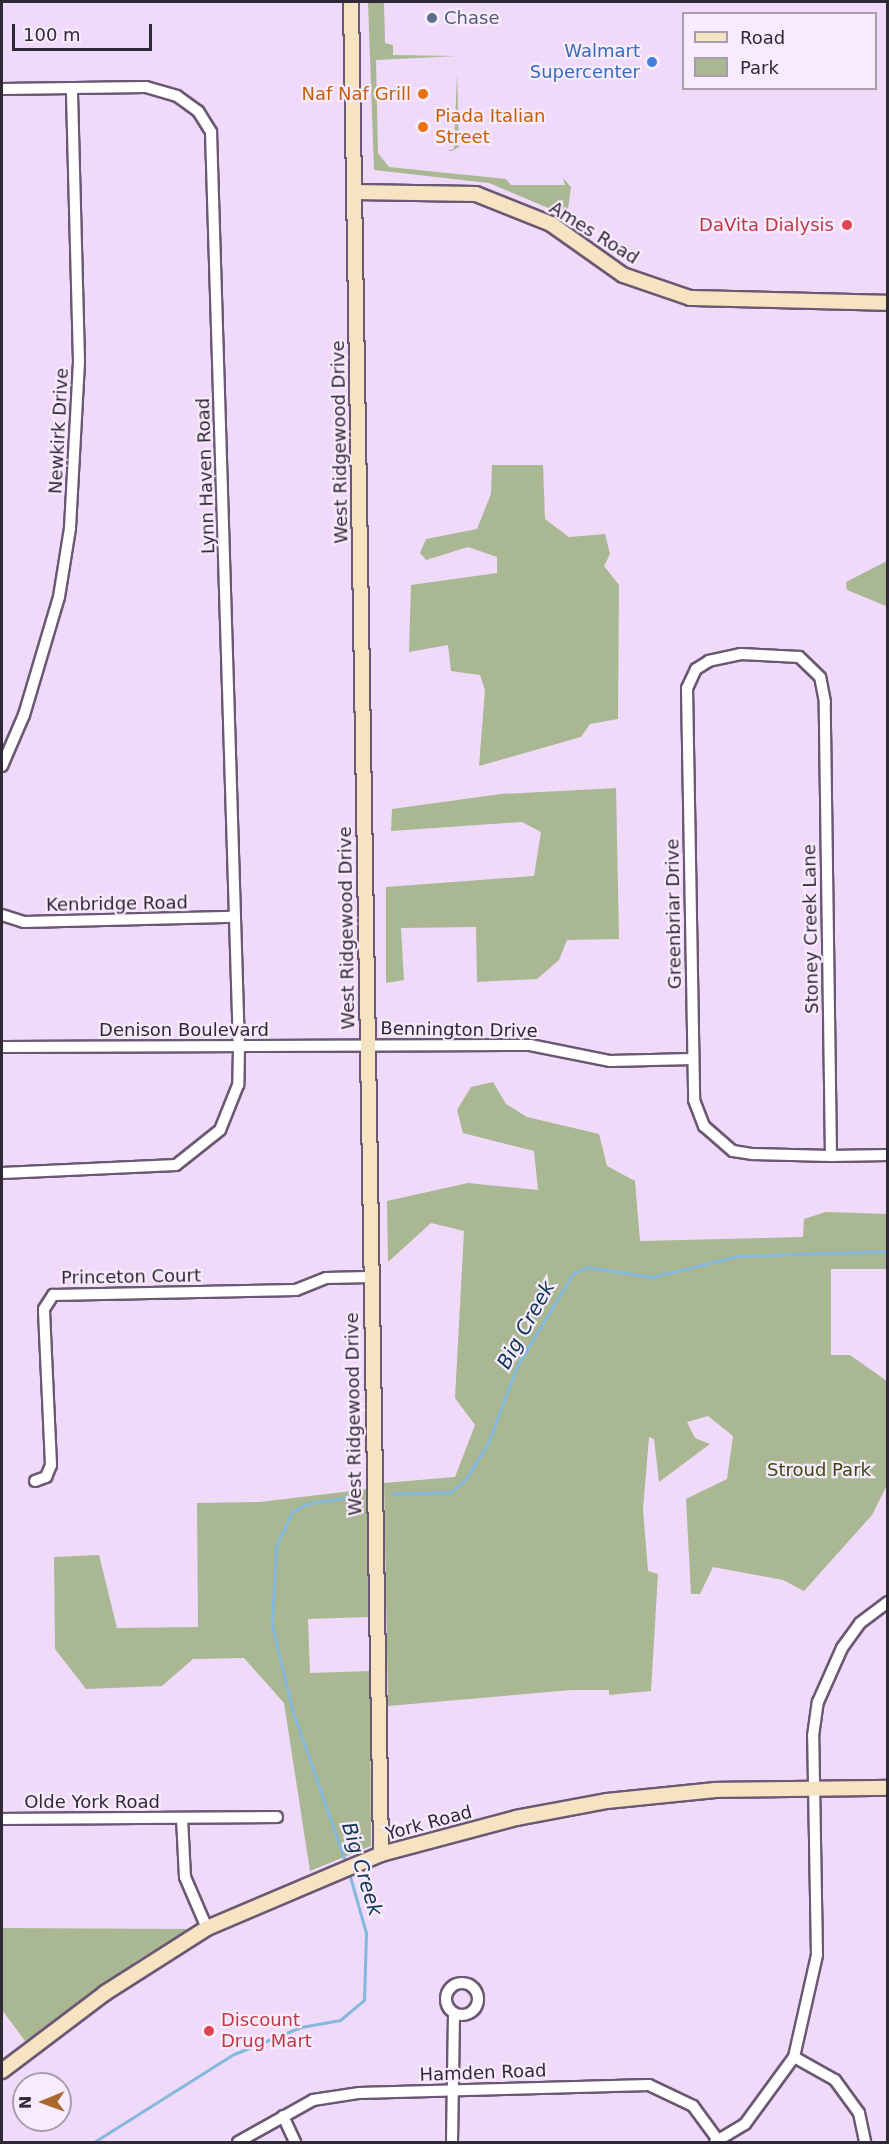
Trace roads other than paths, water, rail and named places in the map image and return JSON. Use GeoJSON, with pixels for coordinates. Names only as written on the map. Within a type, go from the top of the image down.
{"type":"FeatureCollection","features":[{"type":"Feature","properties":{"kind":"main road","name":"West Ridgewood Drive"},"geometry":{"type":"LineString","coordinates":[[351,2],[381,1854]]}},
{"type":"Feature","properties":{"kind":"main road","name":"Ames Road"},"geometry":{"type":"LineString","coordinates":[[354,192],[476,194],[551,224],[623,275],[690,298],[888,303]]}},
{"type":"Feature","properties":{"kind":"main road","name":"York Road"},"geometry":{"type":"LineString","coordinates":[[2,2071],[105,1993],[207,1928],[381,1854],[516,1818],[607,1801],[814,1788],[888,1788]]}},
{"type":"Feature","properties":{"kind":"street","name":"Lynn Haven Road"},"geometry":{"type":"LineString","coordinates":[[2,89],[146,87],[177,96],[198,111],[211,132],[239,1046],[238,1085],[220,1130],[176,1165],[2,1173]]}},
{"type":"Feature","properties":{"kind":"street","name":"Newkirk Drive"},"geometry":{"type":"LineString","coordinates":[[2,766],[24,715],[59,597],[70,528],[79,361],[72,88]]}},
{"type":"Feature","properties":{"kind":"street","name":"Greenbriar Drive"},"geometry":{"type":"LineString","coordinates":[[825,702],[820,677],[799,657],[777,654],[709,661],[696,669],[687,688],[694,1100],[717,1142],[753,1154],[888,1155]]}},
{"type":"Feature","properties":{"kind":"street","name":"Stoney Creek Lane"},"geometry":{"type":"LineString","coordinates":[[825,702],[831,1156]]}},
{"type":"Feature","properties":{"kind":"street","name":"Kenbridge Road"},"geometry":{"type":"LineString","coordinates":[[2,915],[24,922],[235,917]]}},
{"type":"Feature","properties":{"kind":"street","name":"Denison Boulevard"},"geometry":{"type":"LineString","coordinates":[[2,1047],[367,1045]]}},
{"type":"Feature","properties":{"kind":"street","name":"Bennington Drive"},"geometry":{"type":"LineString","coordinates":[[367,1045],[530,1045],[610,1061],[693,1059]]}},
{"type":"Feature","properties":{"kind":"street","name":"Princeton Court"},"geometry":{"type":"LineString","coordinates":[[35,1481],[48,1474],[51,1465],[44,1309],[53,1295],[296,1290],[326,1278],[370,1277]]}},
{"type":"Feature","properties":{"kind":"street"},"geometry":{"type":"LineString","coordinates":[[716,2141],[745,2124],[794,2057],[817,1956],[813,1736],[827,1674],[860,1623],[888,1602]]}},
{"type":"Feature","properties":{"kind":"street","name":"Olde York Road"},"geometry":{"type":"LineString","coordinates":[[2,1819],[277,1817]]}},
{"type":"Feature","properties":{"kind":"street","name":"Olde York Road"},"geometry":{"type":"LineString","coordinates":[[182,1818],[185,1877],[207,1928]]}},
{"type":"Feature","properties":{"kind":"street"},"geometry":{"type":"LineString","coordinates":[[452,2142],[450,2090],[454,2013]]}},
{"type":"Feature","properties":{"kind":"street"},"geometry":{"type":"LineString","coordinates":[[794,2057],[835,2080],[860,2113],[865,2142]]}},
{"type":"Feature","properties":{"kind":"street","name":"Hamden Road"},"geometry":{"type":"LineString","coordinates":[[238,2142],[313,2100],[450,2090],[649,2085],[693,2106],[716,2141]]}},
{"type":"Feature","properties":{"kind":"street"},"geometry":{"type":"LineString","coordinates":[[283,2116],[295,2142]]}},
{"type":"Feature","properties":{"kind":"waterway","name":"Big Creek"},"geometry":{"type":"LineString","coordinates":[[393,1494],[451,1492],[466,1479],[488,1443],[517,1366],[573,1273],[587,1267],[652,1277],[738,1256],[888,1251]]}},
{"type":"Feature","properties":{"kind":"waterway","name":"Big Creek"},"geometry":{"type":"LineString","coordinates":[[346,1864],[292,1709],[272,1625],[276,1546],[292,1512],[306,1504],[349,1497]]}},
{"type":"Feature","properties":{"kind":"waterway","name":"Big Creek"},"geometry":{"type":"LineString","coordinates":[[94,2142],[234,2054],[301,2027],[340,2020],[364,2000],[366,1933],[349,1873]]}},
{"type":"Feature","properties":{"kind":"place","name":"Chase"},"geometry":{"type":"Point","coordinates":[432,18]}},
{"type":"Feature","properties":{"kind":"place","name":"Walmart Supercenter"},"geometry":{"type":"Point","coordinates":[652,62]}},
{"type":"Feature","properties":{"kind":"place","name":"Naf Naf Grill"},"geometry":{"type":"Point","coordinates":[423,94]}},
{"type":"Feature","properties":{"kind":"place","name":"Piada Italian Street"},"geometry":{"type":"Point","coordinates":[423,127]}},
{"type":"Feature","properties":{"kind":"place","name":"DaVita Dialysis"},"geometry":{"type":"Point","coordinates":[847,225]}},
{"type":"Feature","properties":{"kind":"place","name":"Discount Drug Mart"},"geometry":{"type":"Point","coordinates":[209,2031]}},
{"type":"Feature","properties":{"kind":"park label","name":"Stroud Park"},"geometry":{"type":"Point","coordinates":[819,1470]}}]}
